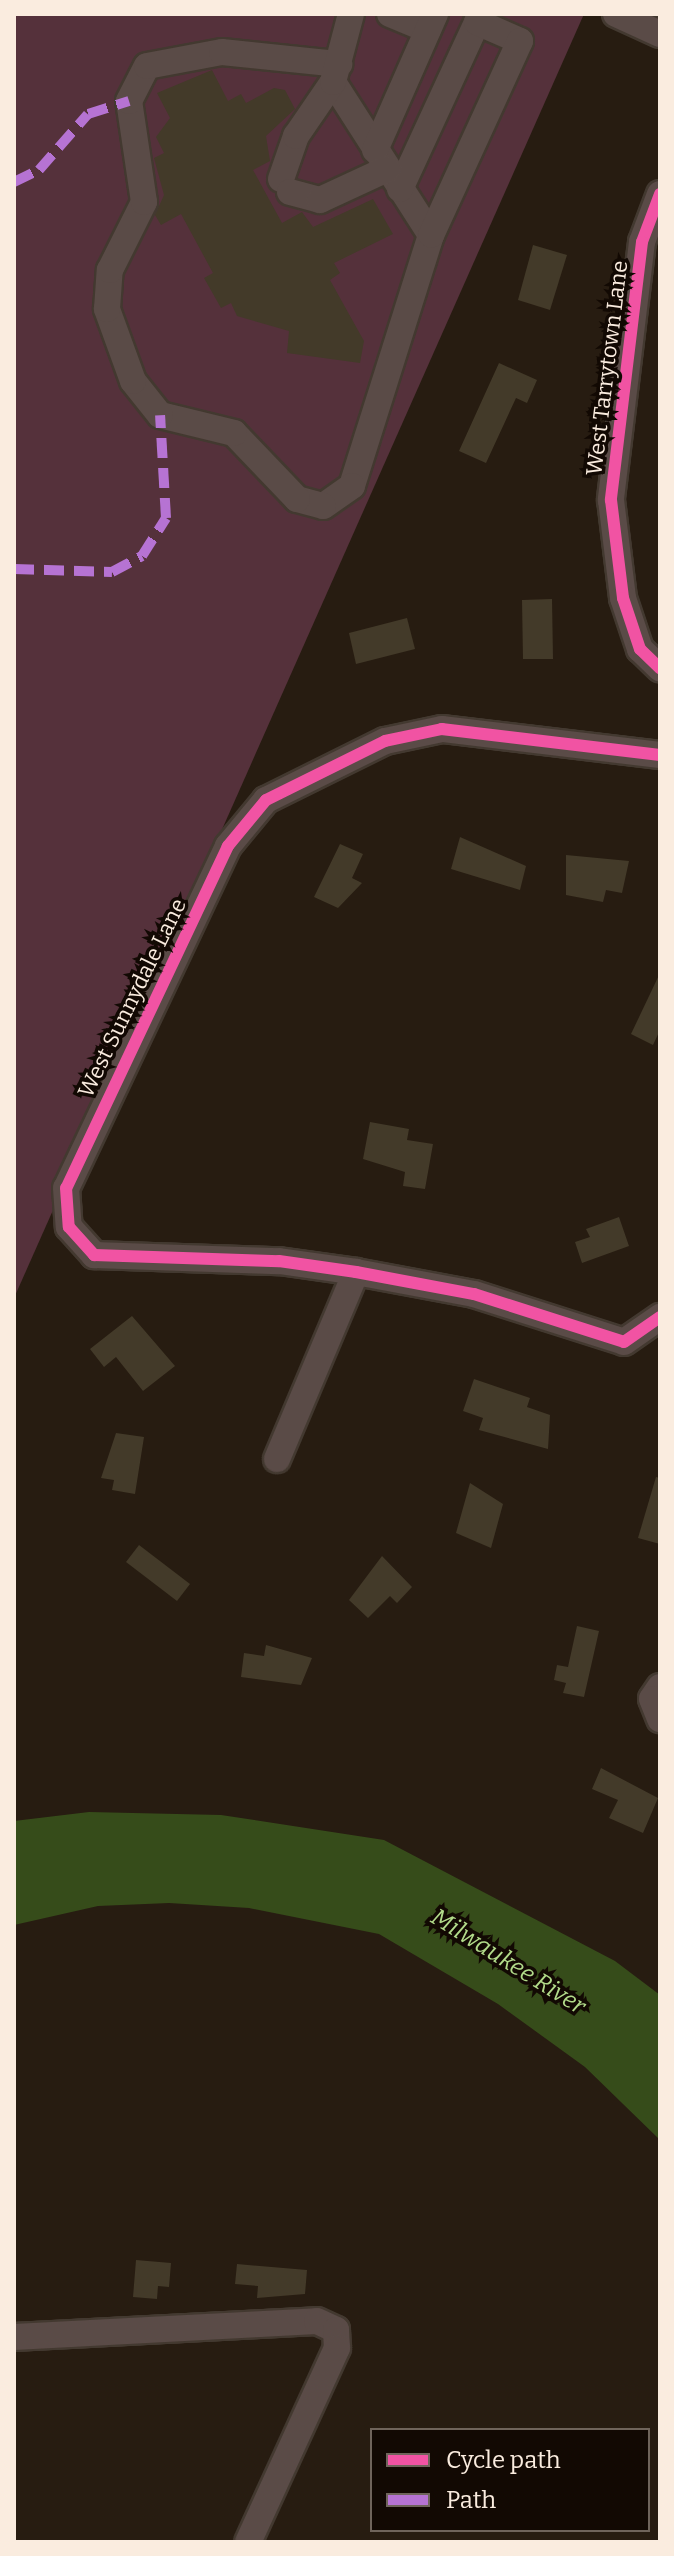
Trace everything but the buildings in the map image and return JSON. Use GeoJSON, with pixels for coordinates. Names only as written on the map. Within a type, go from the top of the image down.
{"type":"FeatureCollection","features":[{"type":"Feature","properties":{"kind":"street"},"geometry":{"type":"LineString","coordinates":[[336,73],[222,52],[147,66],[129,101],[144,202],[110,270],[107,309],[133,381],[172,423],[234,433],[297,499],[323,506],[352,486],[431,235],[520,41],[468,18],[387,169],[320,200],[286,185],[296,136],[336,73],[351,14]]}},
{"type":"Feature","properties":{"kind":"street"},"geometry":{"type":"LineString","coordinates":[[387,169],[431,22],[390,14]]}},
{"type":"Feature","properties":{"kind":"street"},"geometry":{"type":"LineString","coordinates":[[616,14],[660,34]]}},
{"type":"Feature","properties":{"kind":"street"},"geometry":{"type":"LineString","coordinates":[[336,73],[387,169],[431,235]]}},
{"type":"Feature","properties":{"kind":"street","name":"West Tarrytown Lane"},"geometry":{"type":"LineString","coordinates":[[660,194],[642,242],[617,428],[611,500],[623,598],[640,649],[660,668]]}},
{"type":"Feature","properties":{"kind":"street","name":"West Sunnydale Lane"},"geometry":{"type":"LineString","coordinates":[[356,1272],[279,1261],[94,1255],[69,1227],[66,1188],[94,1122],[228,846],[266,800],[385,741],[442,729],[660,755]]}},
{"type":"Feature","properties":{"kind":"street"},"geometry":{"type":"LineString","coordinates":[[277,1459],[356,1272],[474,1294],[624,1342],[660,1317]]}},
{"type":"Feature","properties":{"kind":"street"},"geometry":{"type":"LineString","coordinates":[[660,1687],[652,1699],[660,1719]]}},
{"type":"Feature","properties":{"kind":"street"},"geometry":{"type":"LineString","coordinates":[[14,2337],[317,2321],[336,2330],[337,2348],[248,2542]]}},
{"type":"Feature","properties":{"kind":"shaded area"},"geometry":{"type":"Polygon","coordinates":[[[14,14],[584,14],[14,1298],[14,14]]]}},
{"type":"Feature","properties":{"kind":"water","name":"Milwaukee River"},"geometry":{"type":"Polygon","coordinates":[[[89,1812],[221,1815],[384,1840],[615,1961],[660,1995],[660,2140],[585,2067],[498,2004],[379,1934],[249,1908],[169,1903],[98,1906],[14,1925],[14,1821],[89,1812]]]}},
{"type":"Feature","properties":{"kind":"marked path"},"geometry":{"type":"LineString","coordinates":[[14,182],[39,170],[88,114],[129,101]]}},
{"type":"Feature","properties":{"kind":"marked path"},"geometry":{"type":"LineString","coordinates":[[14,569],[112,572],[142,556],[166,518],[160,415]]}},
{"type":"Feature","properties":{"kind":"cycle path"},"geometry":{"type":"LineString","coordinates":[[660,194],[642,242],[611,500],[623,598],[640,649],[660,668]]}},
{"type":"Feature","properties":{"kind":"cycle path"},"geometry":{"type":"LineString","coordinates":[[660,755],[442,729],[385,741],[266,800],[228,846],[66,1188],[69,1227],[94,1255],[279,1261],[356,1272],[474,1294],[624,1342],[660,1317]]}}]}
